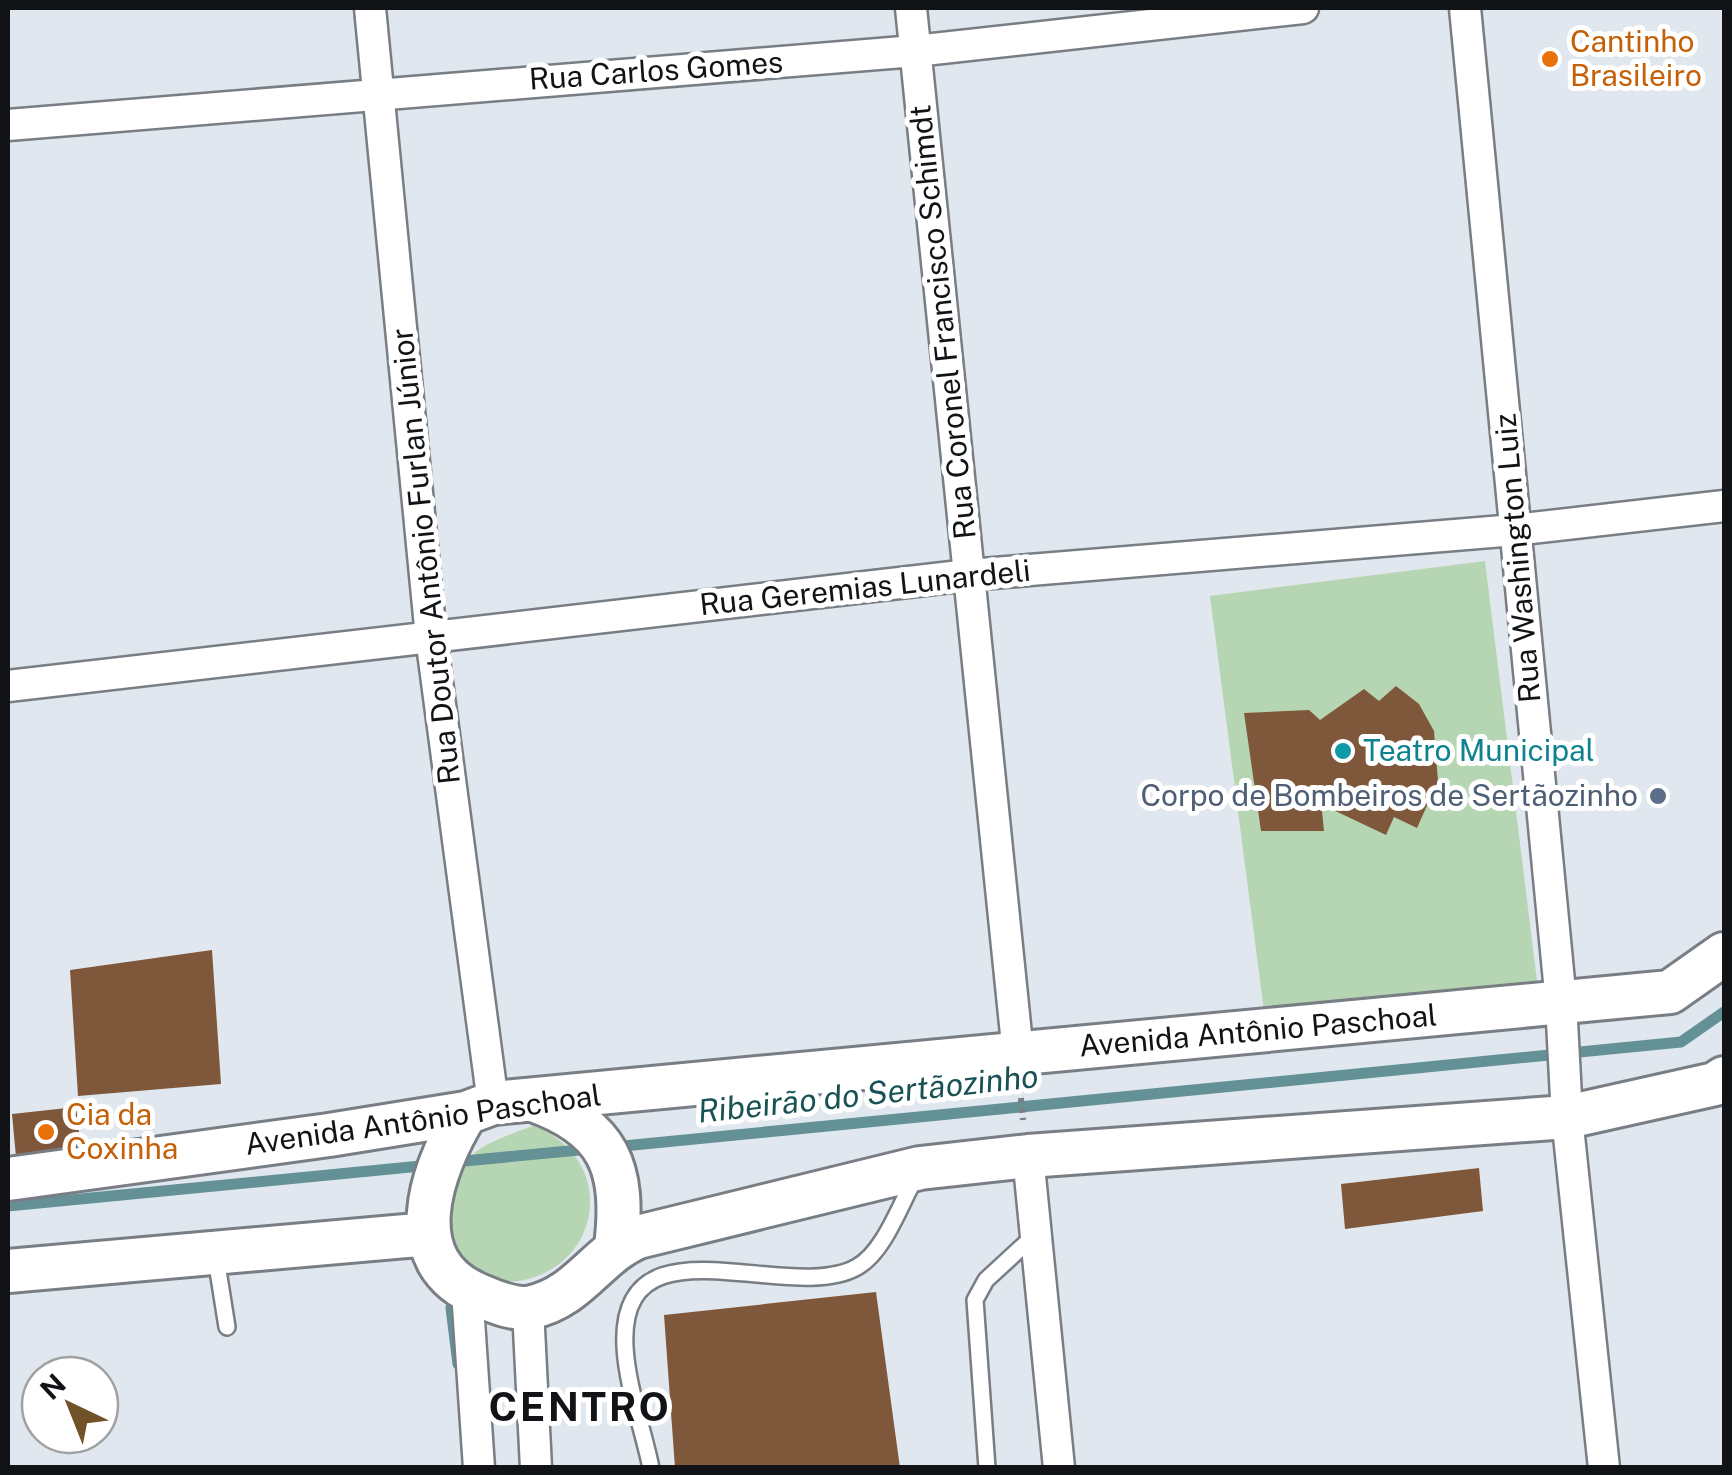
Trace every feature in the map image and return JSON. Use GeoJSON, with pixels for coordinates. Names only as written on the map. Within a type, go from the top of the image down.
{"type":"FeatureCollection","features":[{"type":"Feature","properties":{"kind":"main road","name":"Avenida Antônio Paschoal"},"geometry":{"type":"LineString","coordinates":[[8,1178],[497,1105],[1019,1069],[1562,1020],[1670,992],[1724,954]]}},
{"type":"Feature","properties":{"kind":"main road"},"geometry":{"type":"LineString","coordinates":[[618,1226],[638,1237],[1026,1142],[1715,1084],[1724,1078]]}},
{"type":"Feature","properties":{"kind":"main road"},"geometry":{"type":"LineString","coordinates":[[497,1105],[566,1112],[589,1127],[608,1157],[618,1226],[591,1276],[562,1297],[528,1309],[467,1291],[447,1272],[428,1227],[433,1176],[444,1149],[497,1105]]}},
{"type":"Feature","properties":{"kind":"main road"},"geometry":{"type":"LineString","coordinates":[[8,1271],[216,1254],[428,1227]]}},
{"type":"Feature","properties":{"kind":"street","name":"Rua Doutor Antônio Furlan Júnior"},"geometry":{"type":"LineString","coordinates":[[370,8],[432,637],[497,1105]]}},
{"type":"Feature","properties":{"kind":"street","name":"Rua Coronel Francisco Schimdt"},"geometry":{"type":"LineString","coordinates":[[911,8],[1019,1069]]}},
{"type":"Feature","properties":{"kind":"street","name":"Rua Carlos Gomes"},"geometry":{"type":"LineString","coordinates":[[8,125],[915,51],[1303,8]]}},
{"type":"Feature","properties":{"kind":"street","name":"Rua Washington Luiz"},"geometry":{"type":"LineString","coordinates":[[1465,8],[1604,1468]]}},
{"type":"Feature","properties":{"kind":"street","name":"Rua Geremias Lunardeli"},"geometry":{"type":"LineString","coordinates":[[8,686],[969,576],[1515,530],[1724,506]]}},
{"type":"Feature","properties":{"kind":"street"},"geometry":{"type":"LineString","coordinates":[[1026,1142],[1060,1468]]}},
{"type":"Feature","properties":{"kind":"street"},"geometry":{"type":"LineString","coordinates":[[467,1291],[480,1468]]}},
{"type":"Feature","properties":{"kind":"street"},"geometry":{"type":"LineString","coordinates":[[528,1309],[536,1468]]}},
{"type":"Feature","properties":{"kind":"lane"},"geometry":{"type":"LineString","coordinates":[[651,1468],[625,1350],[626,1319],[637,1295],[662,1275],[690,1267],[796,1279],[832,1277],[860,1266],[880,1242],[920,1168]]}},
{"type":"Feature","properties":{"kind":"lane"},"geometry":{"type":"LineString","coordinates":[[987,1468],[975,1300],[986,1280],[1036,1234]]}},
{"type":"Feature","properties":{"kind":"lane"},"geometry":{"type":"LineString","coordinates":[[216,1254],[228,1326]]}},
{"type":"Feature","properties":{"kind":"path"},"geometry":{"type":"LineString","coordinates":[[1019,1069],[1026,1142]]}},
{"type":"Feature","properties":{"kind":"green space"},"geometry":{"type":"Polygon","coordinates":[[[1485,561],[1538,989],[1264,1011],[1210,596],[1485,561]]]}},
{"type":"Feature","properties":{"kind":"green space"},"geometry":{"type":"Polygon","coordinates":[[[535,1125],[557,1138],[580,1164],[590,1200],[585,1230],[570,1254],[548,1271],[523,1280],[497,1280],[475,1270],[458,1249],[451,1215],[456,1177],[464,1164],[486,1145],[535,1125]]]}},
{"type":"Feature","properties":{"kind":"building","name":"Teatro Municipal"},"geometry":{"type":"Polygon","coordinates":[[[1396,686],[1419,704],[1434,731],[1438,781],[1417,828],[1394,817],[1386,835],[1327,807],[1322,811],[1324,831],[1261,831],[1244,713],[1309,710],[1320,720],[1364,689],[1379,701],[1396,686]]]}},
{"type":"Feature","properties":{"kind":"building"},"geometry":{"type":"Polygon","coordinates":[[[212,950],[221,1084],[78,1096],[70,970],[212,950]]]}},
{"type":"Feature","properties":{"kind":"building","name":"Cia da Coxinha"},"geometry":{"type":"Polygon","coordinates":[[[76,1107],[81,1149],[16,1157],[12,1114],[76,1107]]]}},
{"type":"Feature","properties":{"kind":"building"},"geometry":{"type":"Polygon","coordinates":[[[1479,1168],[1483,1211],[1345,1229],[1341,1184],[1479,1168]]]}},
{"type":"Feature","properties":{"kind":"building"},"geometry":{"type":"Polygon","coordinates":[[[876,1292],[900,1468],[675,1468],[664,1315],[876,1292]]]}},
{"type":"Feature","properties":{"kind":"waterway","name":"Ribeirão do Sertãozinho"},"geometry":{"type":"LineString","coordinates":[[613,1147],[1681,1042],[1724,1012]]}},
{"type":"Feature","properties":{"kind":"waterway","name":"Ribeirão do Sertãozinho"},"geometry":{"type":"LineString","coordinates":[[454,1162],[590,1149]]}},
{"type":"Feature","properties":{"kind":"waterway","name":"Ribeirão do Sertãozinho"},"geometry":{"type":"LineString","coordinates":[[8,1206],[431,1165]]}},
{"type":"Feature","properties":{"kind":"waterway"},"geometry":{"type":"LineString","coordinates":[[451,1308],[458,1364]]}},
{"type":"Feature","properties":{"kind":"place","name":"Cantinho Brasileiro"},"geometry":{"type":"Point","coordinates":[1550,59]}},
{"type":"Feature","properties":{"kind":"place","name":"Teatro Municipal"},"geometry":{"type":"Point","coordinates":[1343,751]}},
{"type":"Feature","properties":{"kind":"place","name":"Corpo de Bombeiros de Sertãozinho"},"geometry":{"type":"Point","coordinates":[1658,796]}},
{"type":"Feature","properties":{"kind":"place","name":"Cia da Coxinha"},"geometry":{"type":"Point","coordinates":[46,1132]}},
{"type":"Feature","properties":{"kind":"district","name":"CENTRO"},"geometry":{"type":"Point","coordinates":[580,1407]}}]}
